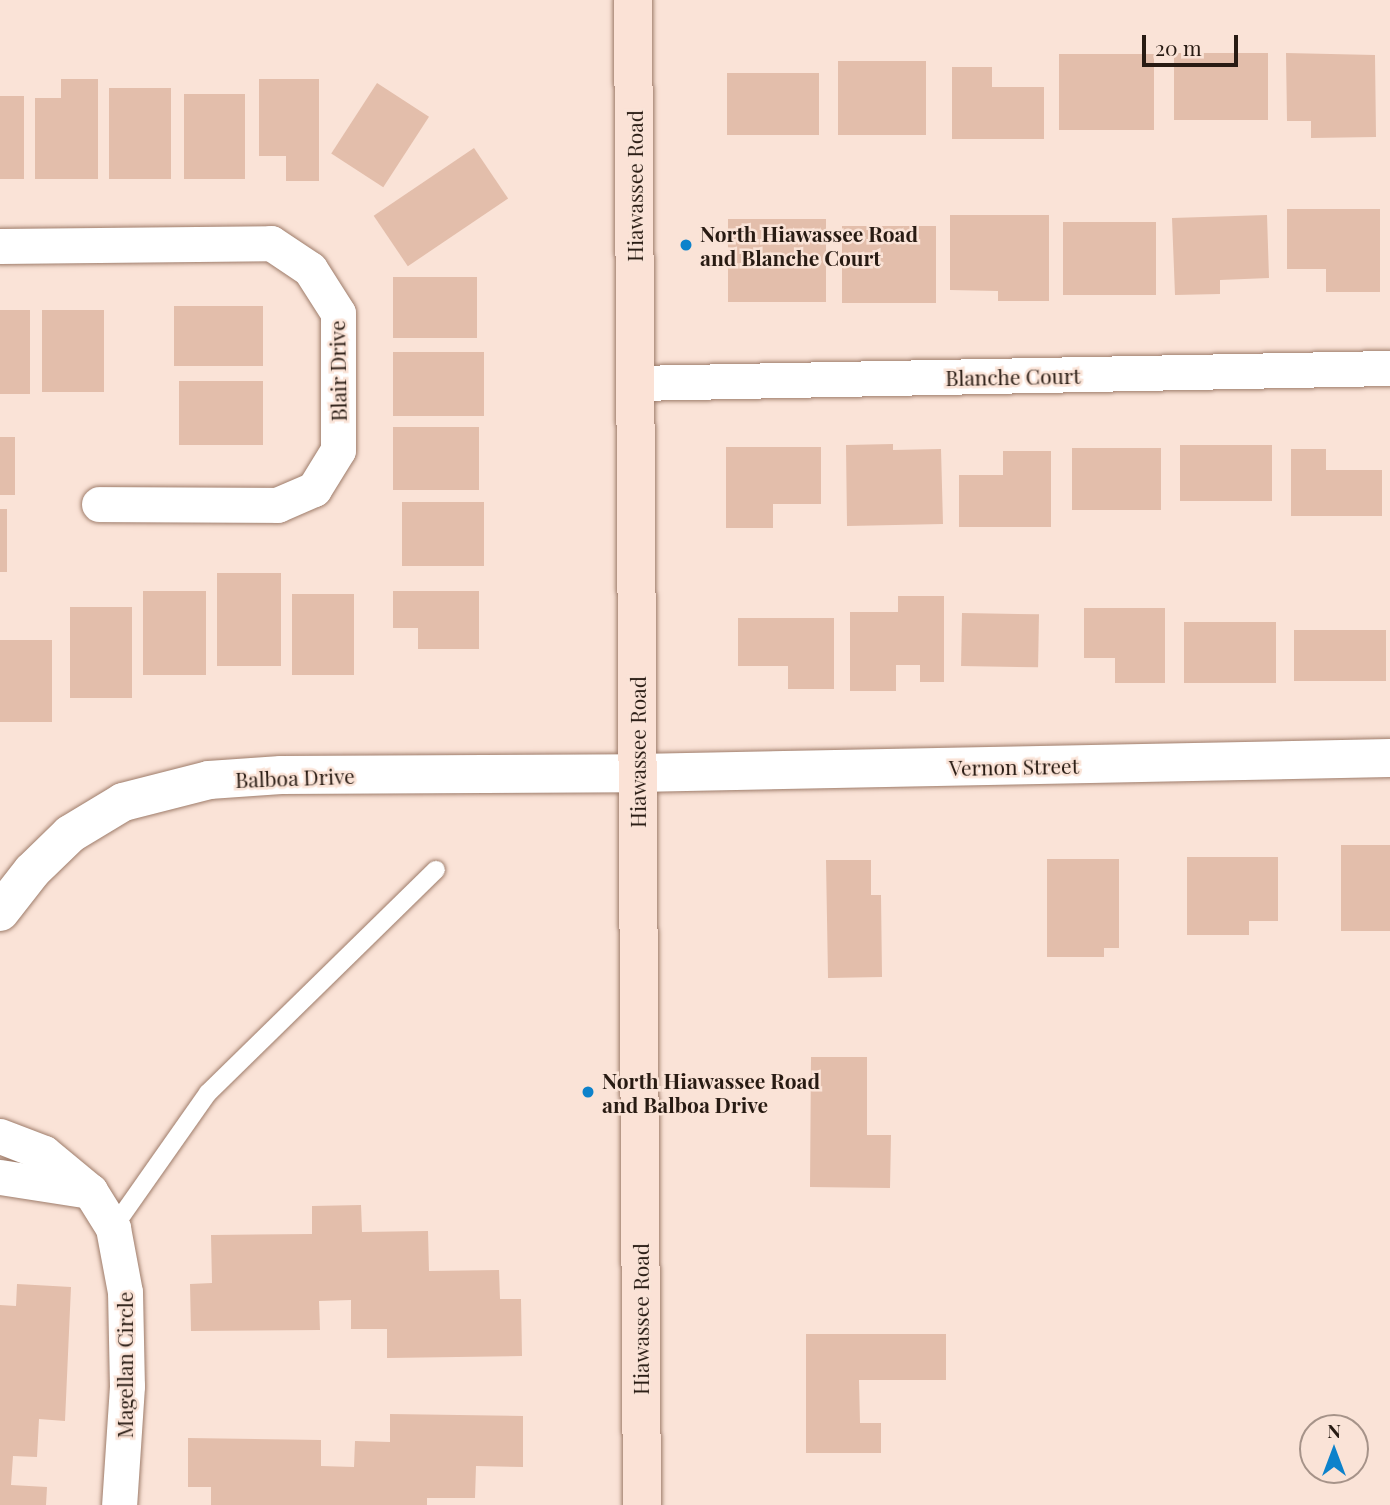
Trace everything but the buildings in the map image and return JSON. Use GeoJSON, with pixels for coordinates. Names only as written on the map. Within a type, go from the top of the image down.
{"type":"FeatureCollection","features":[{"type":"Feature","properties":{"kind":"main road","name":"Hiawassee Road"},"geometry":{"type":"LineString","coordinates":[[633,0],[642,1505]]}},
{"type":"Feature","properties":{"kind":"street","name":"Blair Drive"},"geometry":{"type":"LineString","coordinates":[[0,246],[271,243],[310,268],[338,313],[338,450],[314,488],[277,505],[99,503]]}},
{"type":"Feature","properties":{"kind":"street","name":"Blanche Court"},"geometry":{"type":"LineString","coordinates":[[635,383],[1390,368]]}},
{"type":"Feature","properties":{"kind":"street","name":"Vernon Street"},"geometry":{"type":"LineString","coordinates":[[638,774],[1390,758]]}},
{"type":"Feature","properties":{"kind":"street","name":"Balboa Drive"},"geometry":{"type":"LineString","coordinates":[[0,912],[32,871],[70,834],[122,802],[164,789],[209,780],[281,775],[638,774]]}},
{"type":"Feature","properties":{"kind":"street","name":"Magellan Circle"},"geometry":{"type":"LineString","coordinates":[[0,1136],[44,1153],[90,1191],[113,1228],[125,1292],[127,1386],[119,1505]]}},
{"type":"Feature","properties":{"kind":"street"},"geometry":{"type":"LineString","coordinates":[[0,1177],[90,1191]]}},
{"type":"Feature","properties":{"kind":"lane"},"geometry":{"type":"LineString","coordinates":[[113,1228],[208,1093],[436,870]]}},
{"type":"Feature","properties":{"kind":"place","name":"North Hiawassee Road and Blanche Court"},"geometry":{"type":"Point","coordinates":[686,245]}},
{"type":"Feature","properties":{"kind":"place","name":"North Hiawassee Road and Balboa Drive"},"geometry":{"type":"Point","coordinates":[588,1092]}}]}
